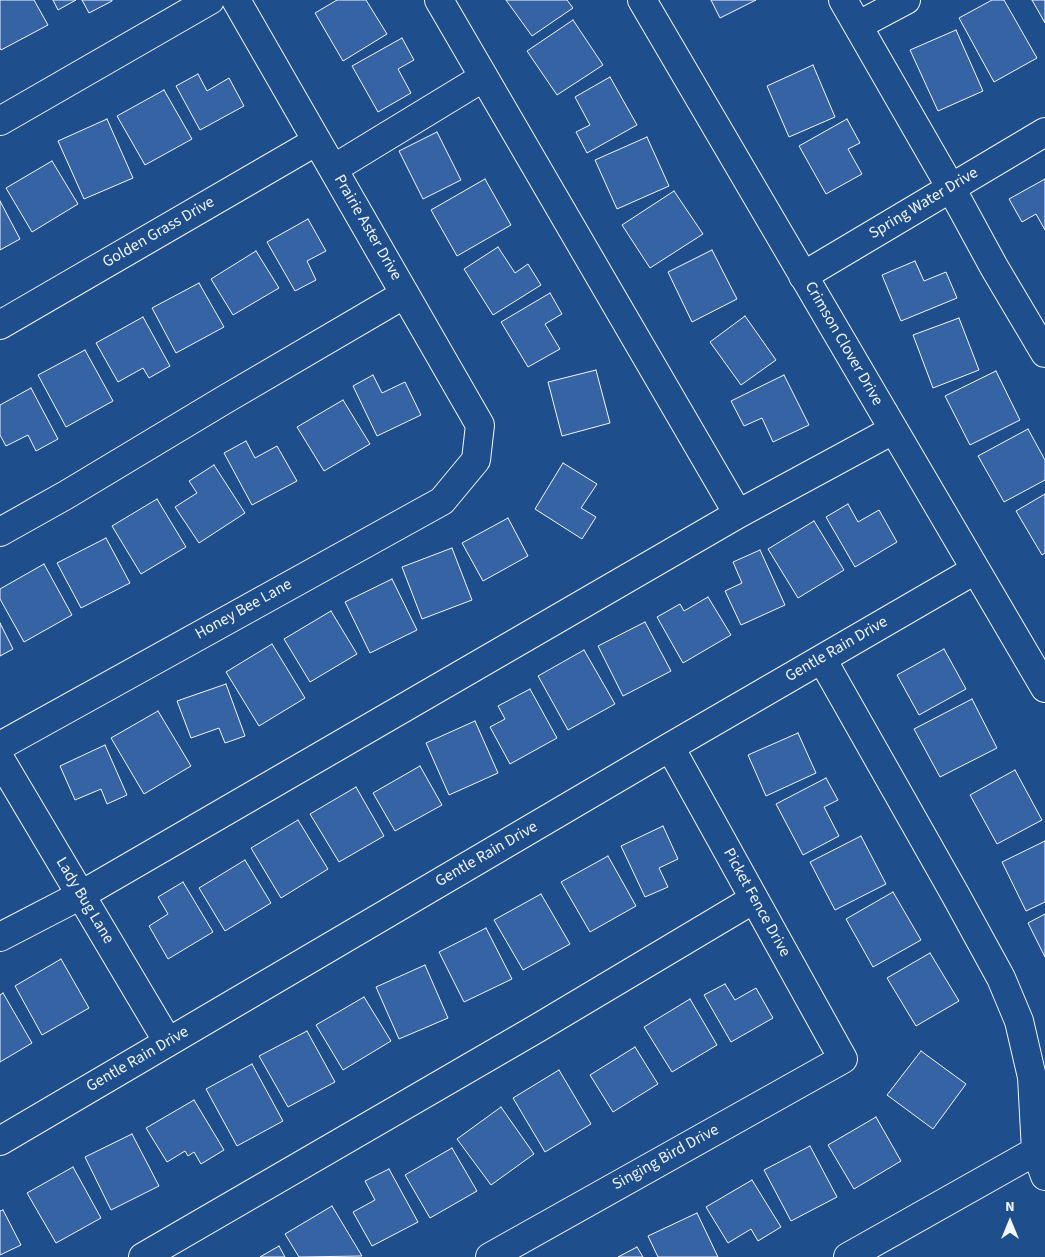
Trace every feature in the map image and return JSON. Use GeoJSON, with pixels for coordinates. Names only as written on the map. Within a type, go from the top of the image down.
{"type":"FeatureCollection","features":[{"type":"Feature","properties":{"kind":"street"},"geometry":{"type":"LineString","coordinates":[[0,122],[210,0]]}},
{"type":"Feature","properties":{"kind":"street","name":"Prairie Aster Drive"},"geometry":{"type":"LineString","coordinates":[[236,0],[480,425],[476,460]]}},
{"type":"Feature","properties":{"kind":"street"},"geometry":{"type":"LineString","coordinates":[[438,0],[738,514]]}},
{"type":"Feature","properties":{"kind":"street","name":"Crimson Clover Drive"},"geometry":{"type":"LineString","coordinates":[[642,0],[1045,688]]}},
{"type":"Feature","properties":{"kind":"street"},"geometry":{"type":"LineString","coordinates":[[844,0],[1045,353]]}},
{"type":"Feature","properties":{"kind":"street"},"geometry":{"type":"LineString","coordinates":[[859,25],[906,0]]}},
{"type":"Feature","properties":{"kind":"street"},"geometry":{"type":"LineString","coordinates":[[333,169],[484,77]]}},
{"type":"Feature","properties":{"kind":"street","name":"Spring Water Drive"},"geometry":{"type":"LineString","coordinates":[[803,276],[1045,132]]}},
{"type":"Feature","properties":{"kind":"street","name":"Golden Grass Drive"},"geometry":{"type":"LineString","coordinates":[[0,325],[317,141]]}},
{"type":"Feature","properties":{"kind":"street"},"geometry":{"type":"LineString","coordinates":[[0,532],[66,495],[405,294]]}},
{"type":"Feature","properties":{"kind":"street"},"geometry":{"type":"LineString","coordinates":[[0,937],[81,895],[738,514],[893,430]]}},
{"type":"Feature","properties":{"kind":"street","name":"Honey Bee Lane"},"geometry":{"type":"LineString","coordinates":[[0,746],[442,501],[476,460]]}},
{"type":"Feature","properties":{"kind":"street","name":"Gentle Rain Drive"},"geometry":{"type":"LineString","coordinates":[[0,1141],[975,570]]}},
{"type":"Feature","properties":{"kind":"street"},"geometry":{"type":"LineString","coordinates":[[822,659],[1001,978],[1019,1021],[1032,1077],[1040,1164],[848,1257]]}},
{"type":"Feature","properties":{"kind":"street","name":"Picket Fence Drive"},"geometry":{"type":"LineString","coordinates":[[670,748],[843,1059]]}},
{"type":"Feature","properties":{"kind":"street","name":"Lady Bug Lane"},"geometry":{"type":"LineString","coordinates":[[0,759],[168,1042]]}},
{"type":"Feature","properties":{"kind":"street"},"geometry":{"type":"LineString","coordinates":[[143,1257],[754,900]]}},
{"type":"Feature","properties":{"kind":"street","name":"Singing Bird Drive"},"geometry":{"type":"LineString","coordinates":[[490,1257],[843,1059]]}},
{"type":"Feature","properties":{"kind":"building"},"geometry":{"type":"Polygon","coordinates":[[[0,0],[34,0],[48,25],[1,50],[0,0]]]}},
{"type":"Feature","properties":{"kind":"building"},"geometry":{"type":"Polygon","coordinates":[[[53,0],[76,0],[58,10],[53,0]]]}},
{"type":"Feature","properties":{"kind":"building"},"geometry":{"type":"Polygon","coordinates":[[[82,0],[112,0],[112,1],[89,13],[82,0]]]}},
{"type":"Feature","properties":{"kind":"building"},"geometry":{"type":"Polygon","coordinates":[[[337,0],[366,0],[387,34],[343,61],[315,13],[337,0]]]}},
{"type":"Feature","properties":{"kind":"building"},"geometry":{"type":"Polygon","coordinates":[[[506,0],[567,0],[573,8],[532,36],[506,0]]]}},
{"type":"Feature","properties":{"kind":"building"},"geometry":{"type":"Polygon","coordinates":[[[711,0],[756,0],[720,18],[711,0]]]}},
{"type":"Feature","properties":{"kind":"building"},"geometry":{"type":"Polygon","coordinates":[[[992,0],[1004,0],[1037,58],[994,82],[959,18],[992,0]]]}},
{"type":"Feature","properties":{"kind":"building"},"geometry":{"type":"Polygon","coordinates":[[[1032,0],[1045,0],[1045,23],[1032,0]]]}},
{"type":"Feature","properties":{"kind":"building"},"geometry":{"type":"Polygon","coordinates":[[[573,20],[603,65],[557,95],[527,51],[573,20]]]}},
{"type":"Feature","properties":{"kind":"building"},"geometry":{"type":"Polygon","coordinates":[[[956,30],[983,91],[938,111],[910,50],[956,30]]]}},
{"type":"Feature","properties":{"kind":"building"},"geometry":{"type":"Polygon","coordinates":[[[402,38],[414,60],[398,69],[411,93],[378,112],[352,66],[402,38]]]}},
{"type":"Feature","properties":{"kind":"building"},"geometry":{"type":"Polygon","coordinates":[[[813,65],[835,117],[789,137],[767,86],[813,65]]]}},
{"type":"Feature","properties":{"kind":"building"},"geometry":{"type":"Polygon","coordinates":[[[198,74],[207,91],[229,78],[244,106],[200,130],[176,86],[198,74]]]}},
{"type":"Feature","properties":{"kind":"building"},"geometry":{"type":"Polygon","coordinates":[[[610,77],[637,125],[587,153],[576,132],[590,125],[575,97],[610,77]]]}},
{"type":"Feature","properties":{"kind":"building"},"geometry":{"type":"Polygon","coordinates":[[[164,90],[192,139],[145,165],[117,116],[164,90]]]}},
{"type":"Feature","properties":{"kind":"building"},"geometry":{"type":"Polygon","coordinates":[[[107,119],[133,178],[84,199],[58,141],[107,119]]]}},
{"type":"Feature","properties":{"kind":"building"},"geometry":{"type":"Polygon","coordinates":[[[847,119],[860,143],[848,149],[862,174],[826,194],[799,146],[847,119]]]}},
{"type":"Feature","properties":{"kind":"building"},"geometry":{"type":"Polygon","coordinates":[[[437,132],[461,180],[423,199],[399,151],[437,132]]]}},
{"type":"Feature","properties":{"kind":"building"},"geometry":{"type":"Polygon","coordinates":[[[647,137],[669,186],[617,209],[595,160],[647,137]]]}},
{"type":"Feature","properties":{"kind":"building"},"geometry":{"type":"Polygon","coordinates":[[[52,161],[78,204],[32,232],[6,188],[52,161]]]}},
{"type":"Feature","properties":{"kind":"building"},"geometry":{"type":"Polygon","coordinates":[[[485,179],[511,225],[457,256],[431,210],[485,179]]]}},
{"type":"Feature","properties":{"kind":"building"},"geometry":{"type":"Polygon","coordinates":[[[1045,179],[1045,230],[1036,214],[1022,222],[1009,199],[1045,179]]]}},
{"type":"Feature","properties":{"kind":"building"},"geometry":{"type":"Polygon","coordinates":[[[674,191],[703,234],[650,268],[622,225],[674,191]]]}},
{"type":"Feature","properties":{"kind":"building"},"geometry":{"type":"Polygon","coordinates":[[[0,201],[20,239],[0,250],[0,201]]]}},
{"type":"Feature","properties":{"kind":"building"},"geometry":{"type":"Polygon","coordinates":[[[308,219],[326,251],[307,261],[316,280],[295,291],[267,242],[308,219]]]}},
{"type":"Feature","properties":{"kind":"building"},"geometry":{"type":"Polygon","coordinates":[[[498,247],[515,273],[528,264],[541,285],[493,315],[464,269],[498,247]]]}},
{"type":"Feature","properties":{"kind":"building"},"geometry":{"type":"Polygon","coordinates":[[[712,250],[737,299],[692,322],[668,272],[712,250]]]}},
{"type":"Feature","properties":{"kind":"building"},"geometry":{"type":"Polygon","coordinates":[[[256,251],[279,288],[233,315],[211,279],[256,251]]]}},
{"type":"Feature","properties":{"kind":"building"},"geometry":{"type":"Polygon","coordinates":[[[915,261],[924,281],[946,272],[957,298],[901,321],[882,275],[915,261]]]}},
{"type":"Feature","properties":{"kind":"building"},"geometry":{"type":"Polygon","coordinates":[[[199,283],[224,327],[176,353],[152,308],[199,283]]]}},
{"type":"Feature","properties":{"kind":"building"},"geometry":{"type":"Polygon","coordinates":[[[550,293],[562,314],[545,324],[560,349],[528,367],[501,322],[550,293]]]}},
{"type":"Feature","properties":{"kind":"building"},"geometry":{"type":"Polygon","coordinates":[[[745,316],[776,360],[741,385],[710,342],[745,316]]]}},
{"type":"Feature","properties":{"kind":"building"},"geometry":{"type":"Polygon","coordinates":[[[143,317],[170,366],[149,378],[143,368],[118,382],[96,343],[143,317]]]}},
{"type":"Feature","properties":{"kind":"building"},"geometry":{"type":"Polygon","coordinates":[[[959,318],[979,370],[933,388],[913,335],[959,318]]]}},
{"type":"Feature","properties":{"kind":"building"},"geometry":{"type":"Polygon","coordinates":[[[85,350],[113,401],[66,427],[38,375],[85,350]]]}},
{"type":"Feature","properties":{"kind":"building"},"geometry":{"type":"Polygon","coordinates":[[[596,370],[610,423],[562,436],[548,382],[596,370]]]}},
{"type":"Feature","properties":{"kind":"building"},"geometry":{"type":"Polygon","coordinates":[[[996,371],[1020,420],[970,445],[945,396],[996,371]]]}},
{"type":"Feature","properties":{"kind":"building"},"geometry":{"type":"Polygon","coordinates":[[[373,375],[382,393],[405,382],[421,415],[377,436],[353,386],[373,375]]]}},
{"type":"Feature","properties":{"kind":"building"},"geometry":{"type":"Polygon","coordinates":[[[784,375],[809,425],[773,442],[762,418],[744,426],[731,401],[784,375]]]}},
{"type":"Feature","properties":{"kind":"building"},"geometry":{"type":"Polygon","coordinates":[[[31,388],[58,439],[36,451],[28,435],[6,446],[0,435],[0,405],[31,388]]]}},
{"type":"Feature","properties":{"kind":"building"},"geometry":{"type":"Polygon","coordinates":[[[343,400],[370,444],[324,471],[297,427],[343,400]]]}},
{"type":"Feature","properties":{"kind":"building"},"geometry":{"type":"Polygon","coordinates":[[[1028,429],[1045,460],[1045,480],[1004,502],[978,456],[1028,429]]]}},
{"type":"Feature","properties":{"kind":"building"},"geometry":{"type":"Polygon","coordinates":[[[246,441],[255,458],[277,446],[297,481],[252,505],[224,453],[246,441]]]}},
{"type":"Feature","properties":{"kind":"building"},"geometry":{"type":"Polygon","coordinates":[[[563,463],[597,484],[581,508],[596,517],[582,539],[535,509],[563,463]]]}},
{"type":"Feature","properties":{"kind":"building"},"geometry":{"type":"Polygon","coordinates":[[[214,465],[245,513],[199,543],[175,507],[197,493],[189,481],[214,465]]]}},
{"type":"Feature","properties":{"kind":"building"},"geometry":{"type":"Polygon","coordinates":[[[1045,494],[1045,553],[1042,555],[1016,511],[1045,494]]]}},
{"type":"Feature","properties":{"kind":"building"},"geometry":{"type":"Polygon","coordinates":[[[157,499],[186,547],[141,574],[112,526],[157,499]]]}},
{"type":"Feature","properties":{"kind":"building"},"geometry":{"type":"Polygon","coordinates":[[[848,504],[858,522],[879,510],[897,542],[855,567],[826,517],[848,504]]]}},
{"type":"Feature","properties":{"kind":"building"},"geometry":{"type":"Polygon","coordinates":[[[508,518],[528,556],[483,581],[462,543],[508,518]]]}},
{"type":"Feature","properties":{"kind":"building"},"geometry":{"type":"Polygon","coordinates":[[[814,521],[844,570],[798,598],[768,549],[814,521]]]}},
{"type":"Feature","properties":{"kind":"building"},"geometry":{"type":"Polygon","coordinates":[[[106,538],[130,583],[81,608],[57,563],[106,538]]]}},
{"type":"Feature","properties":{"kind":"building"},"geometry":{"type":"Polygon","coordinates":[[[452,548],[472,600],[422,619],[402,567],[452,548]]]}},
{"type":"Feature","properties":{"kind":"building"},"geometry":{"type":"Polygon","coordinates":[[[760,550],[785,605],[741,625],[725,591],[742,583],[733,562],[760,550]]]}},
{"type":"Feature","properties":{"kind":"building"},"geometry":{"type":"Polygon","coordinates":[[[44,564],[72,615],[24,642],[0,599],[0,589],[44,564]]]}},
{"type":"Feature","properties":{"kind":"building"},"geometry":{"type":"Polygon","coordinates":[[[392,579],[417,630],[370,653],[345,602],[392,579]]]}},
{"type":"Feature","properties":{"kind":"building"},"geometry":{"type":"Polygon","coordinates":[[[708,597],[731,635],[683,663],[657,617],[680,604],[684,611],[708,597]]]}},
{"type":"Feature","properties":{"kind":"building"},"geometry":{"type":"Polygon","coordinates":[[[331,611],[357,654],[310,682],[284,639],[331,611]]]}},
{"type":"Feature","properties":{"kind":"building"},"geometry":{"type":"Polygon","coordinates":[[[645,622],[671,671],[623,696],[598,646],[645,622]]]}},
{"type":"Feature","properties":{"kind":"building"},"geometry":{"type":"Polygon","coordinates":[[[0,623],[13,649],[0,656],[0,623]]]}},
{"type":"Feature","properties":{"kind":"building"},"geometry":{"type":"Polygon","coordinates":[[[272,644],[305,698],[259,726],[226,672],[272,644]]]}},
{"type":"Feature","properties":{"kind":"building"},"geometry":{"type":"Polygon","coordinates":[[[944,649],[966,689],[919,715],[897,675],[944,649]]]}},
{"type":"Feature","properties":{"kind":"building"},"geometry":{"type":"Polygon","coordinates":[[[584,650],[615,704],[568,730],[538,676],[584,650]]]}},
{"type":"Feature","properties":{"kind":"building"},"geometry":{"type":"Polygon","coordinates":[[[226,684],[245,736],[225,743],[219,728],[191,738],[177,701],[226,684]]]}},
{"type":"Feature","properties":{"kind":"building"},"geometry":{"type":"Polygon","coordinates":[[[530,689],[557,738],[510,764],[490,727],[505,719],[498,706],[530,689]]]}},
{"type":"Feature","properties":{"kind":"building"},"geometry":{"type":"Polygon","coordinates":[[[972,699],[997,748],[940,777],[914,729],[972,699]]]}},
{"type":"Feature","properties":{"kind":"building"},"geometry":{"type":"Polygon","coordinates":[[[158,711],[191,766],[144,794],[111,738],[158,711]]]}},
{"type":"Feature","properties":{"kind":"building"},"geometry":{"type":"Polygon","coordinates":[[[475,721],[498,773],[449,795],[426,743],[475,721]]]}},
{"type":"Feature","properties":{"kind":"building"},"geometry":{"type":"Polygon","coordinates":[[[798,733],[816,773],[766,796],[748,755],[798,733]]]}},
{"type":"Feature","properties":{"kind":"building"},"geometry":{"type":"Polygon","coordinates":[[[105,745],[127,795],[107,804],[101,789],[75,800],[60,766],[105,745]]]}},
{"type":"Feature","properties":{"kind":"building"},"geometry":{"type":"Polygon","coordinates":[[[420,766],[442,805],[395,831],[373,793],[420,766]]]}},
{"type":"Feature","properties":{"kind":"building"},"geometry":{"type":"Polygon","coordinates":[[[1015,770],[1042,820],[997,844],[970,795],[1015,770]]]}},
{"type":"Feature","properties":{"kind":"building"},"geometry":{"type":"Polygon","coordinates":[[[826,778],[838,800],[824,807],[839,836],[803,855],[776,804],[826,778]]]}},
{"type":"Feature","properties":{"kind":"building"},"geometry":{"type":"Polygon","coordinates":[[[356,787],[384,836],[339,862],[310,814],[356,787]]]}},
{"type":"Feature","properties":{"kind":"building"},"geometry":{"type":"Polygon","coordinates":[[[298,820],[328,869],[281,898],[251,848],[298,820]]]}},
{"type":"Feature","properties":{"kind":"building"},"geometry":{"type":"Polygon","coordinates":[[[663,826],[678,859],[659,868],[668,887],[645,897],[621,846],[663,826]]]}},
{"type":"Feature","properties":{"kind":"building"},"geometry":{"type":"Polygon","coordinates":[[[861,836],[886,884],[835,910],[810,862],[861,836]]]}},
{"type":"Feature","properties":{"kind":"building"},"geometry":{"type":"Polygon","coordinates":[[[1045,841],[1045,902],[1026,911],[1002,862],[1045,841]]]}},
{"type":"Feature","properties":{"kind":"building"},"geometry":{"type":"Polygon","coordinates":[[[608,856],[636,906],[590,932],[561,882],[608,856]]]}},
{"type":"Feature","properties":{"kind":"building"},"geometry":{"type":"Polygon","coordinates":[[[245,860],[271,903],[225,931],[199,888],[245,860]]]}},
{"type":"Feature","properties":{"kind":"building"},"geometry":{"type":"Polygon","coordinates":[[[183,882],[213,932],[168,959],[149,926],[168,914],[158,897],[183,882]]]}},
{"type":"Feature","properties":{"kind":"building"},"geometry":{"type":"Polygon","coordinates":[[[893,892],[921,940],[873,967],[846,919],[893,892]]]}},
{"type":"Feature","properties":{"kind":"building"},"geometry":{"type":"Polygon","coordinates":[[[541,894],[570,944],[523,970],[494,920],[541,894]]]}},
{"type":"Feature","properties":{"kind":"building"},"geometry":{"type":"Polygon","coordinates":[[[1045,914],[1045,957],[1028,923],[1045,914]]]}},
{"type":"Feature","properties":{"kind":"building"},"geometry":{"type":"Polygon","coordinates":[[[486,928],[512,979],[464,1002],[439,952],[486,928]]]}},
{"type":"Feature","properties":{"kind":"building"},"geometry":{"type":"Polygon","coordinates":[[[930,953],[959,1001],[916,1026],[887,978],[930,953]]]}},
{"type":"Feature","properties":{"kind":"building"},"geometry":{"type":"Polygon","coordinates":[[[61,959],[89,1008],[42,1035],[15,986],[61,959]]]}},
{"type":"Feature","properties":{"kind":"building"},"geometry":{"type":"Polygon","coordinates":[[[425,965],[448,1018],[399,1039],[376,987],[425,965]]]}},
{"type":"Feature","properties":{"kind":"building"},"geometry":{"type":"Polygon","coordinates":[[[725,984],[735,1000],[756,988],[773,1018],[731,1042],[704,995],[725,984]]]}},
{"type":"Feature","properties":{"kind":"building"},"geometry":{"type":"Polygon","coordinates":[[[3,993],[32,1043],[0,1062],[0,995],[3,993]]]}},
{"type":"Feature","properties":{"kind":"building"},"geometry":{"type":"Polygon","coordinates":[[[364,997],[391,1041],[343,1070],[316,1025],[364,997]]]}},
{"type":"Feature","properties":{"kind":"building"},"geometry":{"type":"Polygon","coordinates":[[[690,999],[717,1045],[672,1072],[644,1027],[690,999]]]}},
{"type":"Feature","properties":{"kind":"building"},"geometry":{"type":"Polygon","coordinates":[[[307,1031],[335,1082],[288,1107],[259,1056],[307,1031]]]}},
{"type":"Feature","properties":{"kind":"building"},"geometry":{"type":"Polygon","coordinates":[[[635,1047],[658,1084],[613,1112],[590,1075],[635,1047]]]}},
{"type":"Feature","properties":{"kind":"building"},"geometry":{"type":"Polygon","coordinates":[[[921,1051],[966,1084],[933,1129],[887,1095],[921,1051]]]}},
{"type":"Feature","properties":{"kind":"building"},"geometry":{"type":"Polygon","coordinates":[[[252,1064],[283,1121],[237,1146],[206,1089],[252,1064]]]}},
{"type":"Feature","properties":{"kind":"building"},"geometry":{"type":"Polygon","coordinates":[[[559,1070],[591,1124],[545,1152],[513,1098],[559,1070]]]}},
{"type":"Feature","properties":{"kind":"building"},"geometry":{"type":"Polygon","coordinates":[[[194,1100],[224,1150],[201,1164],[194,1152],[188,1156],[185,1151],[167,1162],[146,1128],[194,1100]]]}},
{"type":"Feature","properties":{"kind":"building"},"geometry":{"type":"Polygon","coordinates":[[[501,1107],[534,1154],[491,1185],[457,1139],[501,1107]]]}},
{"type":"Feature","properties":{"kind":"building"},"geometry":{"type":"Polygon","coordinates":[[[876,1117],[901,1161],[854,1189],[828,1145],[876,1117]]]}},
{"type":"Feature","properties":{"kind":"building"},"geometry":{"type":"Polygon","coordinates":[[[132,1134],[159,1186],[111,1210],[85,1157],[132,1134]]]}},
{"type":"Feature","properties":{"kind":"building"},"geometry":{"type":"Polygon","coordinates":[[[810,1146],[837,1197],[791,1221],[764,1170],[810,1146]]]}},
{"type":"Feature","properties":{"kind":"building"},"geometry":{"type":"Polygon","coordinates":[[[452,1148],[477,1191],[430,1218],[405,1175],[452,1148]]]}},
{"type":"Feature","properties":{"kind":"building"},"geometry":{"type":"Polygon","coordinates":[[[73,1167],[101,1218],[56,1243],[27,1193],[73,1167]]]}},
{"type":"Feature","properties":{"kind":"building"},"geometry":{"type":"Polygon","coordinates":[[[389,1169],[418,1222],[372,1246],[353,1212],[375,1200],[365,1181],[389,1169]]]}},
{"type":"Feature","properties":{"kind":"building"},"geometry":{"type":"Polygon","coordinates":[[[752,1180],[781,1227],[758,1241],[751,1229],[728,1243],[706,1207],[752,1180]]]}},
{"type":"Feature","properties":{"kind":"building"},"geometry":{"type":"Polygon","coordinates":[[[332,1206],[362,1256],[299,1257],[285,1234],[332,1206]]]}},
{"type":"Feature","properties":{"kind":"building"},"geometry":{"type":"Polygon","coordinates":[[[3,1210],[21,1245],[0,1255],[0,1211],[3,1210]]]}},
{"type":"Feature","properties":{"kind":"building"},"geometry":{"type":"Polygon","coordinates":[[[697,1213],[718,1257],[658,1257],[648,1236],[697,1213]]]}},
{"type":"Feature","properties":{"kind":"building"},"geometry":{"type":"Polygon","coordinates":[[[279,1246],[285,1257],[260,1257],[279,1246]]]}},
{"type":"Feature","properties":{"kind":"building"},"geometry":{"type":"Polygon","coordinates":[[[637,1247],[643,1257],[618,1257],[637,1247]]]}}]}
